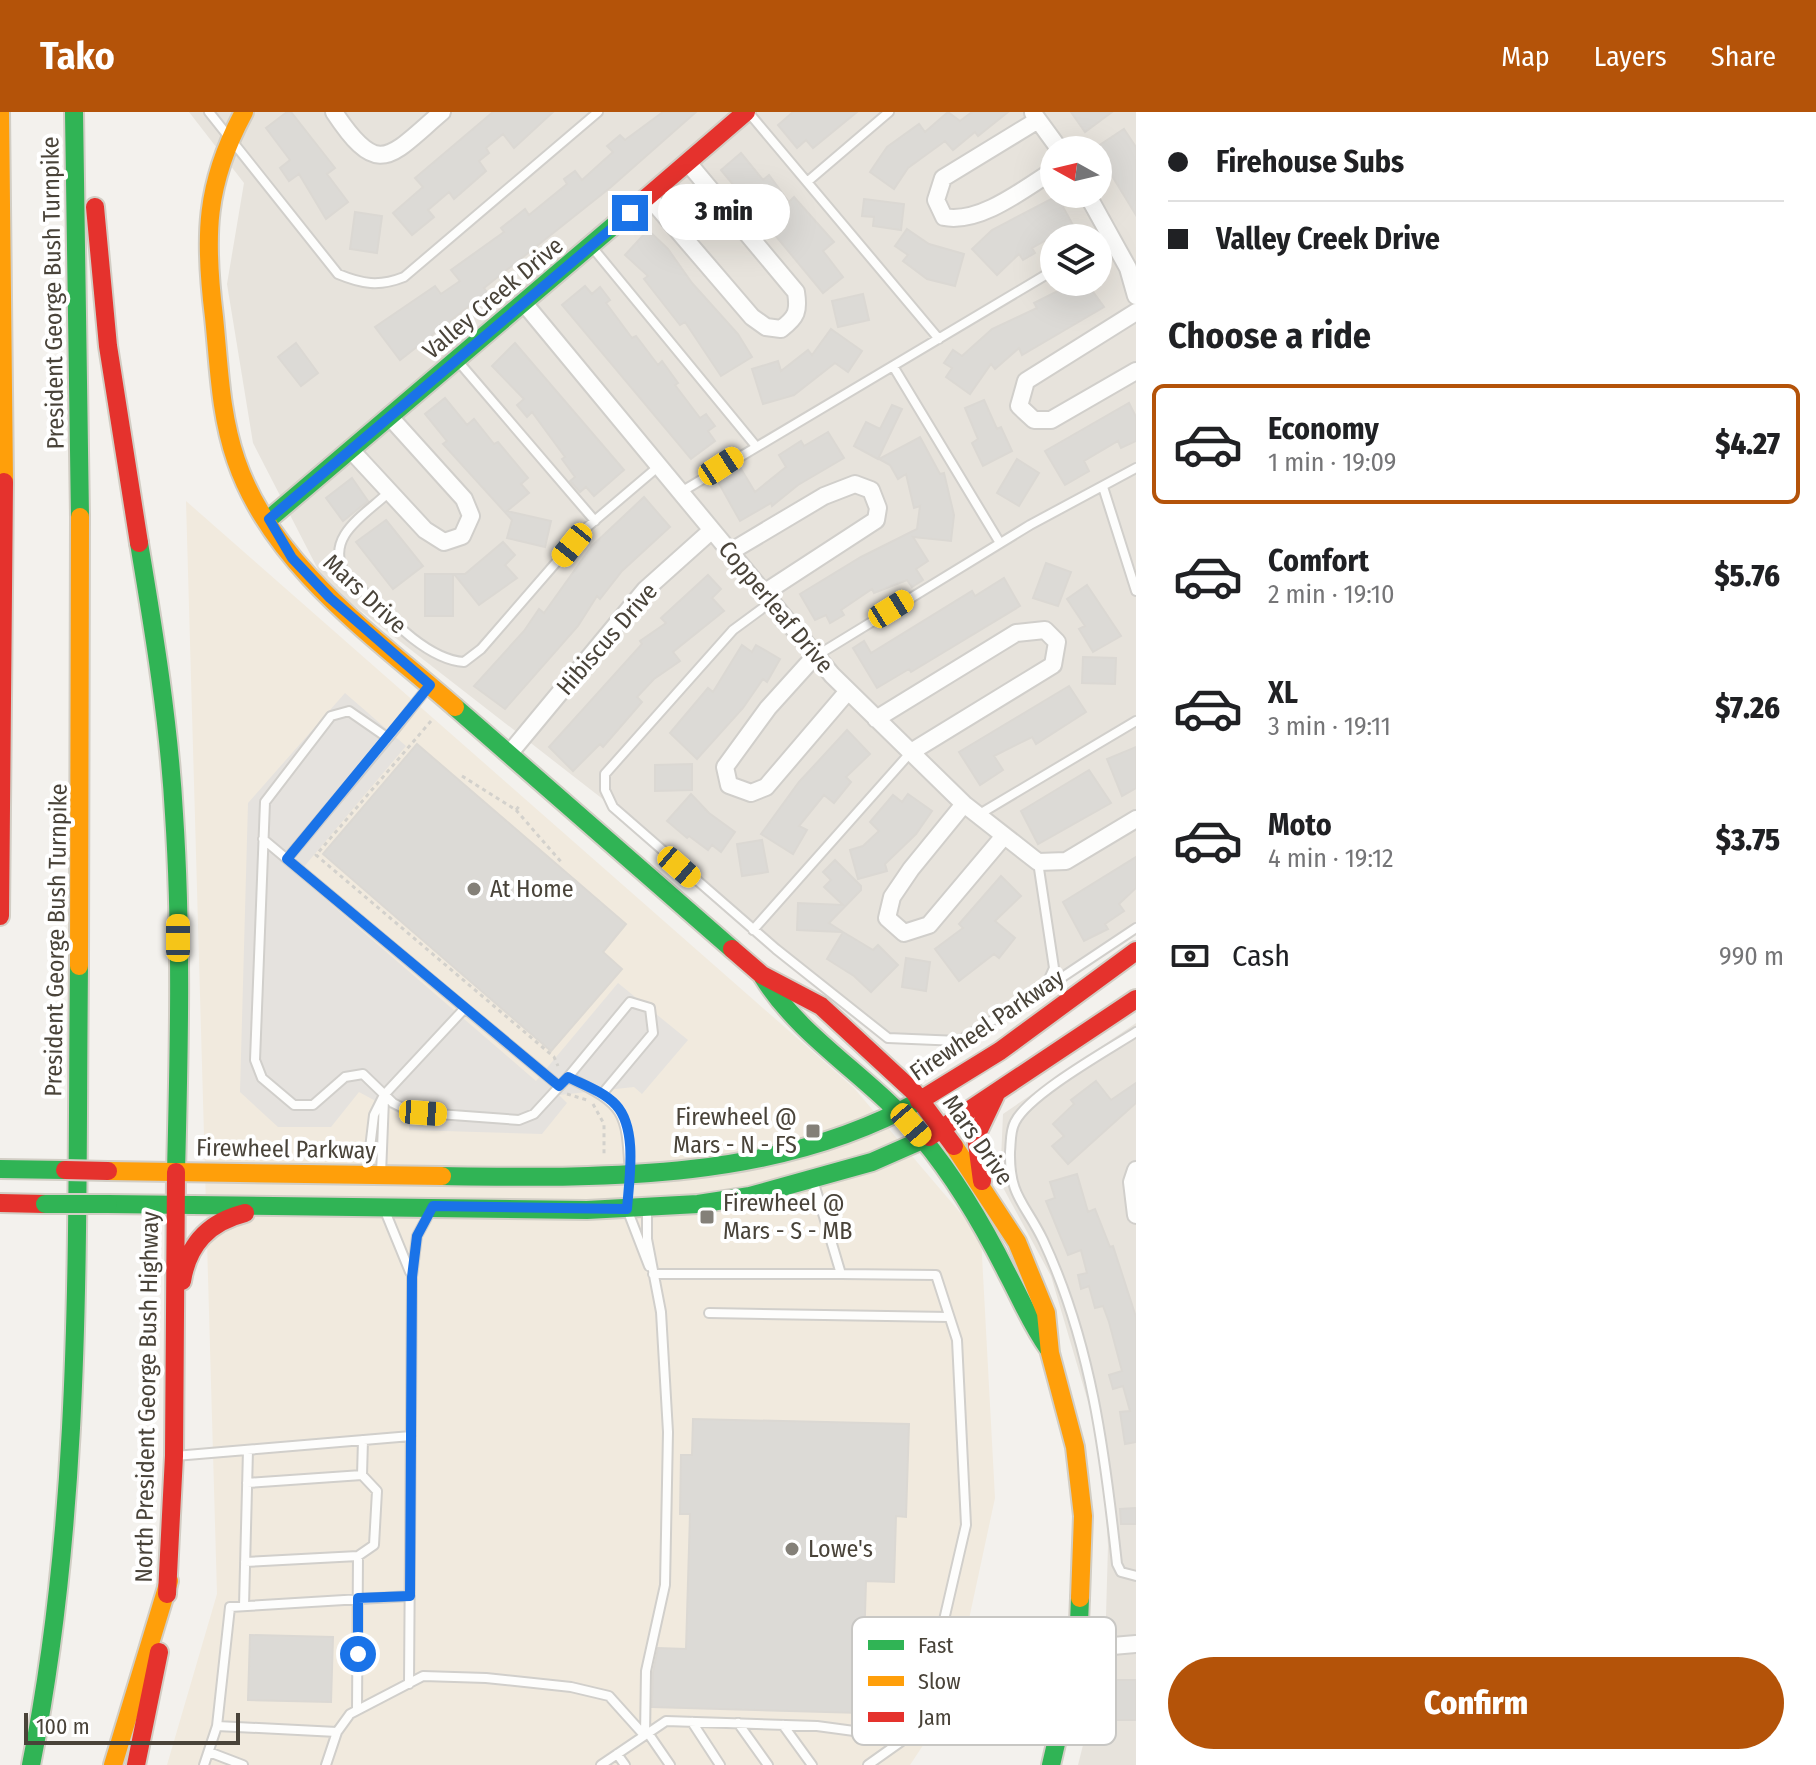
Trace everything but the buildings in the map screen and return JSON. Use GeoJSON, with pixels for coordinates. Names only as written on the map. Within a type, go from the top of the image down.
{"type":"FeatureCollection","features":[{"type":"Feature","properties":{"kind":"main road","name":"President George Bush Turnpike"},"geometry":{"type":"LineString","coordinates":[[0,112],[5,552],[0,916]]}},
{"type":"Feature","properties":{"kind":"main road","name":"President George Bush Turnpike"},"geometry":{"type":"LineString","coordinates":[[31,1765],[62,1591],[70,1485],[82,827],[81,511],[74,112]]}},
{"type":"Feature","properties":{"kind":"main road","name":"North President George Bush Highway"},"geometry":{"type":"LineString","coordinates":[[91,112],[98,257],[111,371],[170,759],[178,879],[172,1385],[174,1456],[169,1581],[154,1682],[136,1765]]}},
{"type":"Feature","properties":{"kind":"main road","name":"Mars Drive"},"geometry":{"type":"LineString","coordinates":[[244,112],[224,149],[208,214],[207,255],[225,419],[240,468],[256,503],[292,558],[330,598],[762,975],[821,1006],[920,1100],[943,1131],[1017,1242],[1046,1313],[1050,1353],[1075,1447],[1083,1516],[1079,1617]]}},
{"type":"Feature","properties":{"kind":"main road","name":"Valley Creek Drive"},"geometry":{"type":"LineString","coordinates":[[269,519],[747,112]]}},
{"type":"Feature","properties":{"kind":"main road","name":"Firewheel Parkway"},"geometry":{"type":"LineString","coordinates":[[0,1169],[630,1177],[748,1160],[825,1139],[920,1100],[976,1066],[1136,951]]}},
{"type":"Feature","properties":{"kind":"main road","name":"Mars Drive"},"geometry":{"type":"LineString","coordinates":[[762,975],[779,1003],[899,1110],[957,1183],[1008,1274],[1030,1323],[1050,1353]]}},
{"type":"Feature","properties":{"kind":"main road"},"geometry":{"type":"LineString","coordinates":[[0,1203],[627,1209],[750,1196],[872,1162],[943,1131],[1136,999]]}},
{"type":"Feature","properties":{"kind":"main road"},"geometry":{"type":"LineString","coordinates":[[984,1190],[976,1160],[976,1136],[997,1093]]}},
{"type":"Feature","properties":{"kind":"main road"},"geometry":{"type":"LineString","coordinates":[[627,1209],[630,1177]]}},
{"type":"Feature","properties":{"kind":"main road"},"geometry":{"type":"LineString","coordinates":[[172,1385],[179,1355],[183,1271],[191,1247],[224,1218],[278,1205]]}},
{"type":"Feature","properties":{"kind":"main road"},"geometry":{"type":"LineString","coordinates":[[113,1765],[169,1581]]}},
{"type":"Feature","properties":{"kind":"main road"},"geometry":{"type":"LineString","coordinates":[[49,1765],[67,1651],[62,1591]]}},
{"type":"Feature","properties":{"kind":"main road","name":"Mars Drive"},"geometry":{"type":"LineString","coordinates":[[1051,1765],[1056,1745]]}},
{"type":"Feature","properties":{"kind":"street"},"geometry":{"type":"LineString","coordinates":[[334,112],[362,151],[375,156],[399,149],[442,112]]}},
{"type":"Feature","properties":{"kind":"street"},"geometry":{"type":"LineString","coordinates":[[1040,179],[1012,196],[959,220],[944,217],[936,200],[943,178],[1035,116],[1050,136]]}},
{"type":"Feature","properties":{"kind":"street"},"geometry":{"type":"LineString","coordinates":[[649,197],[752,317],[766,327],[781,329],[794,320],[798,306],[796,292],[689,164]]}},
{"type":"Feature","properties":{"kind":"street"},"geometry":{"type":"LineString","coordinates":[[1112,248],[1128,268],[1136,296]]}},
{"type":"Feature","properties":{"kind":"street","name":"Copperleaf Drive"},"geometry":{"type":"LineString","coordinates":[[524,303],[815,656],[971,810],[1038,862]]}},
{"type":"Feature","properties":{"kind":"street"},"geometry":{"type":"LineString","coordinates":[[1136,312],[1026,381],[1019,406],[1034,420],[1051,420],[1136,371]]}},
{"type":"Feature","properties":{"kind":"street"},"geometry":{"type":"LineString","coordinates":[[350,449],[425,530],[444,542],[462,536],[471,516],[464,499],[389,416]]}},
{"type":"Feature","properties":{"kind":"street"},"geometry":{"type":"LineString","coordinates":[[730,552],[824,496],[855,484],[871,490],[878,508],[876,520],[767,598]]}},
{"type":"Feature","properties":{"kind":"street","name":"Hibiscus Drive"},"geometry":{"type":"LineString","coordinates":[[509,754],[645,590],[712,530]]}},
{"type":"Feature","properties":{"kind":"street"},"geometry":{"type":"LineString","coordinates":[[876,719],[1016,633],[1045,630],[1057,642],[1053,665],[911,752]]}},
{"type":"Feature","properties":{"kind":"street"},"geometry":{"type":"LineString","coordinates":[[815,656],[768,708],[725,767],[729,785],[751,793],[766,787],[848,691]]}},
{"type":"Feature","properties":{"kind":"street"},"geometry":{"type":"LineString","coordinates":[[971,810],[892,897],[887,918],[904,933],[929,925],[1004,836]]}},
{"type":"Feature","properties":{"kind":"street"},"geometry":{"type":"LineString","coordinates":[[1038,862],[1066,861],[1136,819]]}},
{"type":"Feature","properties":{"kind":"street"},"geometry":{"type":"LineString","coordinates":[[1136,1170],[1132,1202],[1136,1215]]}},
{"type":"Feature","properties":{"kind":"street"},"geometry":{"type":"LineString","coordinates":[[1116,1646],[1136,1644]]}},
{"type":"Feature","properties":{"kind":"lane"},"geometry":{"type":"LineString","coordinates":[[209,112],[338,274],[362,284],[386,285],[404,277],[598,112]]}},
{"type":"Feature","properties":{"kind":"lane"},"geometry":{"type":"LineString","coordinates":[[747,112],[939,339]]}},
{"type":"Feature","properties":{"kind":"lane"},"geometry":{"type":"LineString","coordinates":[[807,182],[889,112]]}},
{"type":"Feature","properties":{"kind":"lane"},"geometry":{"type":"LineString","coordinates":[[591,246],[755,445]]}},
{"type":"Feature","properties":{"kind":"lane"},"geometry":{"type":"LineString","coordinates":[[681,492],[755,445],[1040,278]]}},
{"type":"Feature","properties":{"kind":"lane"},"geometry":{"type":"LineString","coordinates":[[457,359],[595,521]]}},
{"type":"Feature","properties":{"kind":"lane"},"geometry":{"type":"LineString","coordinates":[[893,366],[1000,543]]}},
{"type":"Feature","properties":{"kind":"lane"},"geometry":{"type":"LineString","coordinates":[[389,492],[340,538],[337,558],[344,572],[425,649],[447,661],[464,662],[481,649],[595,521],[660,465]]}},
{"type":"Feature","properties":{"kind":"lane"},"geometry":{"type":"LineString","coordinates":[[815,656],[1000,543],[1136,468]]}},
{"type":"Feature","properties":{"kind":"lane"},"geometry":{"type":"LineString","coordinates":[[1103,487],[1136,591]]}},
{"type":"Feature","properties":{"kind":"lane"},"geometry":{"type":"LineString","coordinates":[[767,598],[733,630],[605,774],[605,790],[613,807],[753,930],[888,1038],[959,1041],[1136,928]]}},
{"type":"Feature","properties":{"kind":"lane"},"geometry":{"type":"LineString","coordinates":[[287,859],[430,685]]}},
{"type":"Feature","properties":{"kind":"lane"},"geometry":{"type":"LineString","coordinates":[[388,738],[349,711],[331,716],[265,802],[255,1060],[262,1078],[294,1105],[313,1105],[349,1076],[363,1074],[384,1095],[411,1112],[519,1120],[534,1114],[562,1090],[568,1077],[630,1002],[650,1008],[653,1033],[602,1094]]}},
{"type":"Feature","properties":{"kind":"lane"},"geometry":{"type":"LineString","coordinates":[[971,810],[1136,721]]}},
{"type":"Feature","properties":{"kind":"lane"},"geometry":{"type":"LineString","coordinates":[[753,930],[911,752]]}},
{"type":"Feature","properties":{"kind":"lane"},"geometry":{"type":"LineString","coordinates":[[263,839],[562,1090]]}},
{"type":"Feature","properties":{"kind":"lane"},"geometry":{"type":"LineString","coordinates":[[1038,862],[1054,968],[1045,988]]}},
{"type":"Feature","properties":{"kind":"lane"},"geometry":{"type":"LineString","coordinates":[[374,1174],[374,1115],[384,1095],[465,1008]]}},
{"type":"Feature","properties":{"kind":"lane"},"geometry":{"type":"LineString","coordinates":[[1136,1032],[1022,1112],[1011,1137],[1010,1183],[1053,1264],[1083,1353],[1107,1461],[1117,1564],[1121,1572],[1136,1576]]}},
{"type":"Feature","properties":{"kind":"lane"},"geometry":{"type":"LineString","coordinates":[[568,1077],[618,1106],[625,1122],[630,1177]]}},
{"type":"Feature","properties":{"kind":"lane"},"geometry":{"type":"LineString","coordinates":[[374,1174],[384,1095]]}},
{"type":"Feature","properties":{"kind":"lane"},"geometry":{"type":"LineString","coordinates":[[812,1178],[841,1274]]}},
{"type":"Feature","properties":{"kind":"lane"},"geometry":{"type":"LineString","coordinates":[[382,1205],[412,1277]]}},
{"type":"Feature","properties":{"kind":"lane"},"geometry":{"type":"LineString","coordinates":[[409,1684],[412,1277],[417,1236],[433,1206]]}},
{"type":"Feature","properties":{"kind":"lane"},"geometry":{"type":"LineString","coordinates":[[647,1208],[647,1239],[661,1312],[667,1417],[665,1585],[646,1671],[647,1734]]}},
{"type":"Feature","properties":{"kind":"lane"},"geometry":{"type":"LineString","coordinates":[[627,1209],[653,1274]]}},
{"type":"Feature","properties":{"kind":"lane"},"geometry":{"type":"LineString","coordinates":[[653,1274],[936,1275],[957,1340],[966,1525],[945,1617]]}},
{"type":"Feature","properties":{"kind":"lane"},"geometry":{"type":"LineString","coordinates":[[709,1313],[949,1317]]}},
{"type":"Feature","properties":{"kind":"lane"},"geometry":{"type":"LineString","coordinates":[[174,1456],[411,1436]]}},
{"type":"Feature","properties":{"kind":"lane"},"geometry":{"type":"LineString","coordinates":[[245,1562],[358,1556],[374,1545],[377,1491],[362,1475],[363,1440]]}},
{"type":"Feature","properties":{"kind":"lane"},"geometry":{"type":"LineString","coordinates":[[244,1606],[248,1450]]}},
{"type":"Feature","properties":{"kind":"lane"},"geometry":{"type":"LineString","coordinates":[[247,1483],[362,1475]]}},
{"type":"Feature","properties":{"kind":"lane"},"geometry":{"type":"LineString","coordinates":[[357,1710],[358,1556]]}},
{"type":"Feature","properties":{"kind":"lane"},"geometry":{"type":"LineString","coordinates":[[204,1765],[217,1726],[230,1607],[410,1596]]}},
{"type":"Feature","properties":{"kind":"lane"},"geometry":{"type":"LineString","coordinates":[[326,1765],[337,1732],[357,1710],[423,1676],[571,1687],[609,1696],[647,1734],[670,1765]]}},
{"type":"Feature","properties":{"kind":"lane"},"geometry":{"type":"LineString","coordinates":[[601,1765],[666,1721],[783,1725],[852,1732]]}},
{"type":"Feature","properties":{"kind":"lane"},"geometry":{"type":"LineString","coordinates":[[692,1722],[720,1765]]}},
{"type":"Feature","properties":{"kind":"lane"},"geometry":{"type":"LineString","coordinates":[[738,1723],[768,1765]]}},
{"type":"Feature","properties":{"kind":"lane"},"geometry":{"type":"LineString","coordinates":[[783,1725],[812,1765]]}},
{"type":"Feature","properties":{"kind":"lane"},"geometry":{"type":"LineString","coordinates":[[217,1726],[337,1732]]}},
{"type":"Feature","properties":{"kind":"lane"},"geometry":{"type":"LineString","coordinates":[[868,1765],[896,1745]]}},
{"type":"Feature","properties":{"kind":"lane"},"geometry":{"type":"LineString","coordinates":[[209,1752],[243,1765]]}},
{"type":"Feature","properties":{"kind":"lane"},"geometry":{"type":"LineString","coordinates":[[617,1754],[625,1765]]}},
{"type":"Feature","properties":{"kind":"path"},"geometry":{"type":"LineString","coordinates":[[431,721],[316,855],[554,1057],[558,1066]]}},
{"type":"Feature","properties":{"kind":"path"},"geometry":{"type":"LineString","coordinates":[[462,776],[516,810],[562,863]]}},
{"type":"Feature","properties":{"kind":"path"},"geometry":{"type":"LineString","coordinates":[[516,810],[520,805]]}},
{"type":"Feature","properties":{"kind":"path"},"geometry":{"type":"LineString","coordinates":[[562,1090],[588,1100],[598,1111],[604,1124],[604,1157]]}},
{"type":"Feature","properties":{"kind":"shaded area"},"geometry":{"type":"Polygon","coordinates":[[[189,112],[1136,112],[1136,928],[959,1041],[888,1038],[776,949],[613,807],[325,583],[253,443],[227,284],[244,183],[189,112]]]}},
{"type":"Feature","properties":{"kind":"shaded area"},"geometry":{"type":"Polygon","coordinates":[[[186,501],[854,1088],[981,1237],[995,1498],[969,1617],[852,1617],[852,1745],[923,1745],[910,1765],[167,1765],[217,1594],[186,501]]]}},
{"type":"Feature","properties":{"kind":"shaded area"},"geometry":{"type":"Polygon","coordinates":[[[345,693],[406,746],[297,875],[536,1081],[618,983],[688,1040],[642,1094],[634,1087],[559,1095],[567,1103],[542,1134],[409,1130],[409,1119],[359,1092],[331,1127],[278,1127],[240,1092],[248,803],[345,693]]]}},
{"type":"Feature","properties":{"kind":"shaded area"},"geometry":{"type":"Polygon","coordinates":[[[1136,1023],[1136,1765],[1078,1765],[1083,1745],[1116,1745],[1116,1617],[1106,1617],[1108,1545],[1103,1473],[1091,1412],[1051,1276],[1000,1182],[1003,1114],[1136,1023]]]}},
{"type":"Feature","properties":{"kind":"traffic: fast"},"geometry":{"type":"LineString","coordinates":[[74,112],[80,517]]}},
{"type":"Feature","properties":{"kind":"traffic: fast"},"geometry":{"type":"LineString","coordinates":[[269,519],[639,204]]}},
{"type":"Feature","properties":{"kind":"traffic: fast"},"geometry":{"type":"LineString","coordinates":[[139,543],[165,712],[177,859],[179,1038],[176,1172]]}},
{"type":"Feature","properties":{"kind":"traffic: fast"},"geometry":{"type":"LineString","coordinates":[[455,707],[732,949]]}},
{"type":"Feature","properties":{"kind":"traffic: fast"},"geometry":{"type":"LineString","coordinates":[[31,1765],[48,1666],[69,1467],[76,1267],[79,966]]}},
{"type":"Feature","properties":{"kind":"traffic: fast"},"geometry":{"type":"LineString","coordinates":[[763,977],[797,1020],[883,1097],[922,1138],[979,1220],[1048,1348]]}},
{"type":"Feature","properties":{"kind":"traffic: fast"},"geometry":{"type":"LineString","coordinates":[[442,1176],[625,1175],[747,1161],[806,1147],[864,1128],[919,1101]]}},
{"type":"Feature","properties":{"kind":"traffic: fast"},"geometry":{"type":"LineString","coordinates":[[108,1204],[587,1210],[698,1204],[750,1196],[872,1162],[929,1137]]}},
{"type":"Feature","properties":{"kind":"traffic: fast"},"geometry":{"type":"LineString","coordinates":[[0,1169],[65,1170]]}},
{"type":"Feature","properties":{"kind":"traffic: fast"},"geometry":{"type":"LineString","coordinates":[[45,1204],[108,1204]]}},
{"type":"Feature","properties":{"kind":"traffic: fast"},"geometry":{"type":"LineString","coordinates":[[1079,1617],[1080,1598]]}},
{"type":"Feature","properties":{"kind":"traffic: fast"},"geometry":{"type":"LineString","coordinates":[[1051,1765],[1056,1745]]}},
{"type":"Feature","properties":{"kind":"traffic: slow"},"geometry":{"type":"LineString","coordinates":[[0,112],[4,482]]}},
{"type":"Feature","properties":{"kind":"traffic: slow"},"geometry":{"type":"LineString","coordinates":[[244,112],[221,163],[209,236],[221,389],[236,460],[252,498],[300,566],[360,626],[455,707]]}},
{"type":"Feature","properties":{"kind":"traffic: slow"},"geometry":{"type":"LineString","coordinates":[[79,966],[80,517]]}},
{"type":"Feature","properties":{"kind":"traffic: slow"},"geometry":{"type":"LineString","coordinates":[[954,1146],[1017,1242],[1046,1313],[1050,1353],[1075,1447],[1083,1516],[1080,1598]]}},
{"type":"Feature","properties":{"kind":"traffic: slow"},"geometry":{"type":"LineString","coordinates":[[108,1171],[442,1176]]}},
{"type":"Feature","properties":{"kind":"traffic: slow"},"geometry":{"type":"LineString","coordinates":[[113,1765],[169,1581]]}},
{"type":"Feature","properties":{"kind":"traffic: jam"},"geometry":{"type":"LineString","coordinates":[[639,204],[746,112]]}},
{"type":"Feature","properties":{"kind":"traffic: jam"},"geometry":{"type":"LineString","coordinates":[[95,207],[108,346],[139,543]]}},
{"type":"Feature","properties":{"kind":"traffic: jam"},"geometry":{"type":"LineString","coordinates":[[0,916],[4,482]]}},
{"type":"Feature","properties":{"kind":"traffic: jam"},"geometry":{"type":"LineString","coordinates":[[732,949],[762,975],[821,1006],[914,1092],[954,1146]]}},
{"type":"Feature","properties":{"kind":"traffic: jam"},"geometry":{"type":"LineString","coordinates":[[919,1101],[1000,1051],[1136,951]]}},
{"type":"Feature","properties":{"kind":"traffic: jam"},"geometry":{"type":"LineString","coordinates":[[929,1137],[1136,999]]}},
{"type":"Feature","properties":{"kind":"traffic: jam"},"geometry":{"type":"LineString","coordinates":[[982,1181],[976,1136],[995,1096]]}},
{"type":"Feature","properties":{"kind":"traffic: jam"},"geometry":{"type":"LineString","coordinates":[[65,1170],[108,1171]]}},
{"type":"Feature","properties":{"kind":"traffic: jam"},"geometry":{"type":"LineString","coordinates":[[167,1594],[174,1456],[176,1172]]}},
{"type":"Feature","properties":{"kind":"traffic: jam"},"geometry":{"type":"LineString","coordinates":[[0,1203],[45,1204]]}},
{"type":"Feature","properties":{"kind":"traffic: jam"},"geometry":{"type":"LineString","coordinates":[[182,1281],[189,1256],[202,1236],[221,1222],[245,1213]]}},
{"type":"Feature","properties":{"kind":"traffic: jam"},"geometry":{"type":"LineString","coordinates":[[136,1765],[159,1652]]}},
{"type":"Feature","properties":{"kind":"place","name":"At Home"},"geometry":{"type":"Point","coordinates":[474,889]}},
{"type":"Feature","properties":{"kind":"place","name":"Firewheel @ Mars - N - FS"},"geometry":{"type":"Point","coordinates":[813,1131]}},
{"type":"Feature","properties":{"kind":"place","name":"Firewheel @ Mars - S - MB"},"geometry":{"type":"Point","coordinates":[707,1217]}},
{"type":"Feature","properties":{"kind":"place","name":"Lowe's"},"geometry":{"type":"Point","coordinates":[792,1549]}},
{"type":"Feature","properties":{"kind":"route"},"geometry":{"type":"LineString","coordinates":[[358,1654],[358,1598],[410,1596],[412,1277],[417,1236],[433,1206],[627,1209],[630,1177],[628,1135],[618,1106],[568,1077],[559,1086],[287,859],[430,685],[330,598],[292,558],[269,519],[630,213]]}}]}
